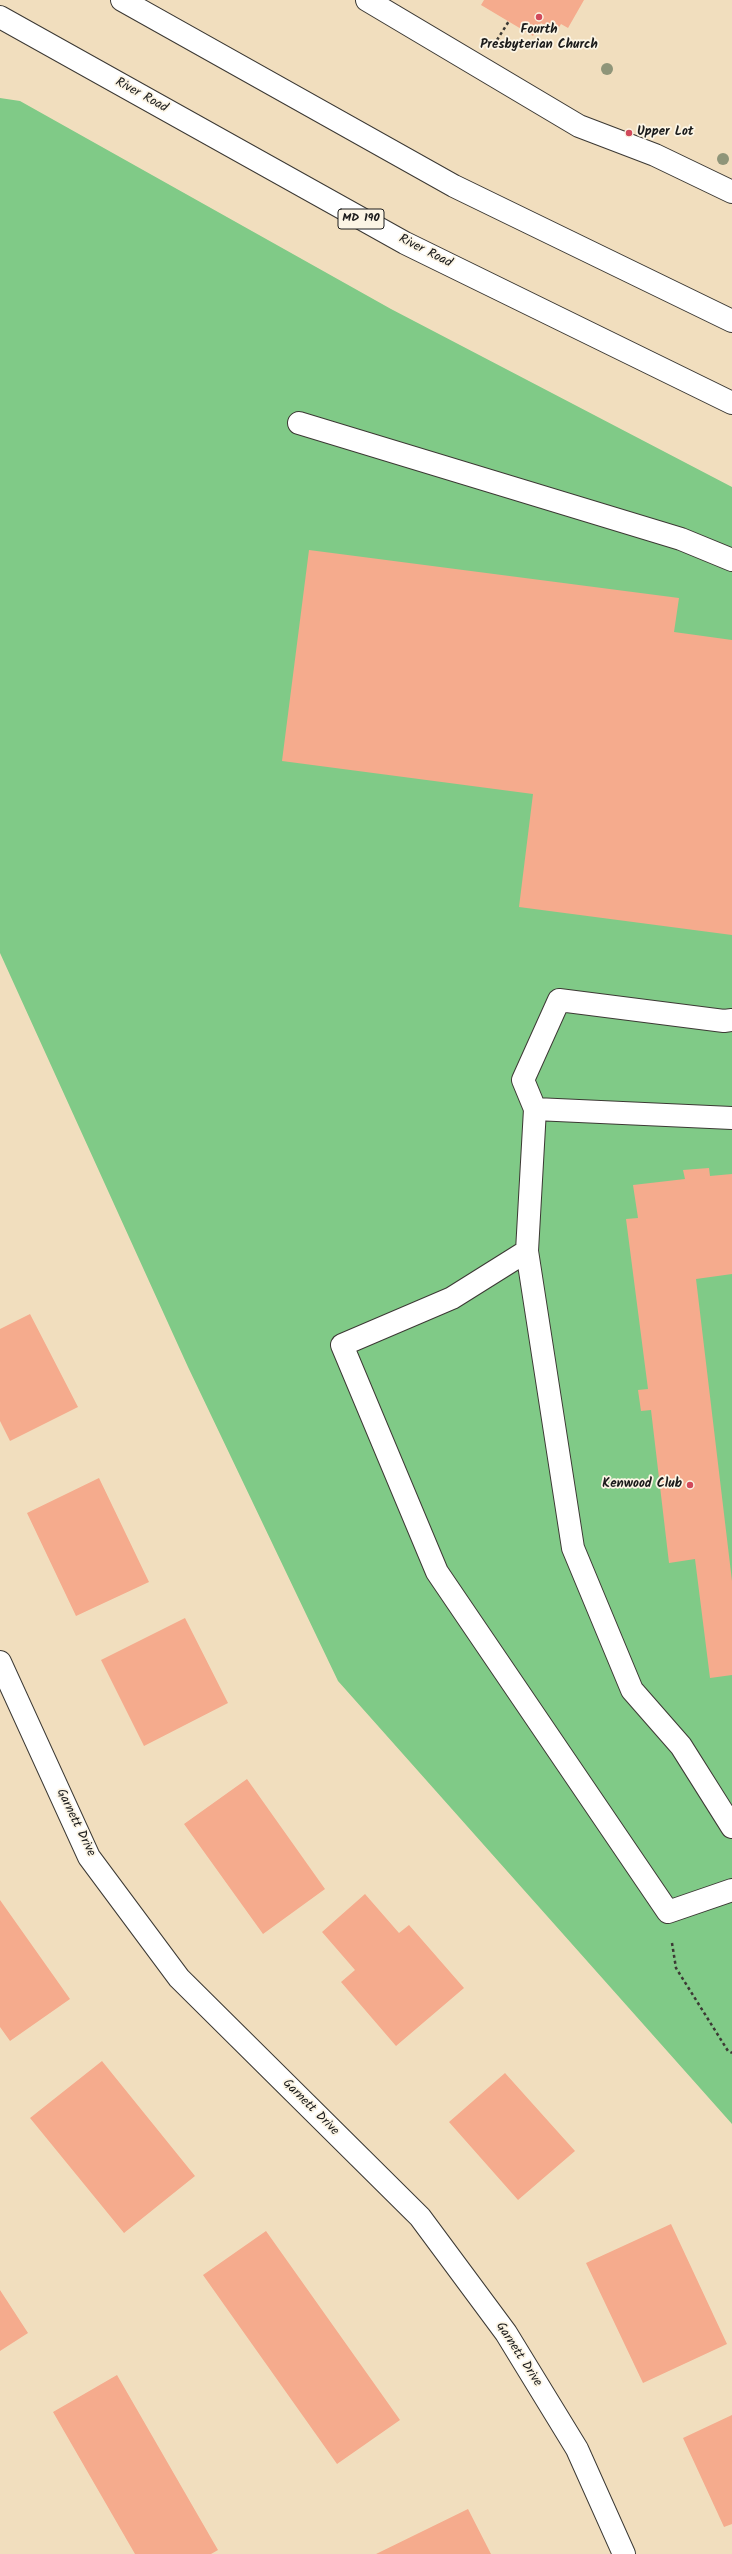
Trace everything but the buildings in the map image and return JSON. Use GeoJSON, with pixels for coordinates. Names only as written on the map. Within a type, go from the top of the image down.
{"type":"FeatureCollection","features":[{"type":"Feature","properties":{"kind":"main road"},"geometry":{"type":"LineString","coordinates":[[122,0],[454,186],[732,321]]}},
{"type":"Feature","properties":{"kind":"main road"},"geometry":{"type":"LineString","coordinates":[[367,0],[579,126],[655,155],[732,192]]}},
{"type":"Feature","properties":{"kind":"main road","name":"River Road"},"geometry":{"type":"LineString","coordinates":[[0,17],[405,243],[732,403]]}},
{"type":"Feature","properties":{"kind":"main road"},"geometry":{"type":"LineString","coordinates":[[299,423],[681,539],[732,560]]}},
{"type":"Feature","properties":{"kind":"main road"},"geometry":{"type":"LineString","coordinates":[[732,1020],[724,1021],[559,1000],[523,1080],[535,1109],[527,1251],[573,1548],[632,1690],[681,1746],[732,1827]]}},
{"type":"Feature","properties":{"kind":"main road"},"geometry":{"type":"LineString","coordinates":[[535,1109],[732,1118]]}},
{"type":"Feature","properties":{"kind":"main road"},"geometry":{"type":"LineString","coordinates":[[527,1251],[452,1298],[342,1345],[437,1572],[668,1912],[732,1890]]}},
{"type":"Feature","properties":{"kind":"main road","name":"Garnett Drive"},"geometry":{"type":"LineString","coordinates":[[0,1662],[89,1857],[180,1978],[420,2218],[506,2333],[577,2449],[624,2554]]}},
{"type":"Feature","properties":{"kind":"path"},"geometry":{"type":"LineString","coordinates":[[495,43],[509,21]]}},
{"type":"Feature","properties":{"kind":"path"},"geometry":{"type":"LineString","coordinates":[[668,1912],[676,1968],[728,2051],[732,2053]]}},
{"type":"Feature","properties":{"kind":"green space"},"geometry":{"type":"Polygon","coordinates":[[[0,98],[20,101],[391,309],[732,487],[732,2124],[338,1681],[188,1367],[0,953],[0,98]]]}},
{"type":"Feature","properties":{"kind":"place","name":"Fourth Presbyterian Church"},"geometry":{"type":"Point","coordinates":[539,17]}},
{"type":"Feature","properties":{"kind":"place","name":"Upper Lot"},"geometry":{"type":"Point","coordinates":[629,133]}},
{"type":"Feature","properties":{"kind":"place","name":"Kenwood Club"},"geometry":{"type":"Point","coordinates":[690,1485]}}]}
